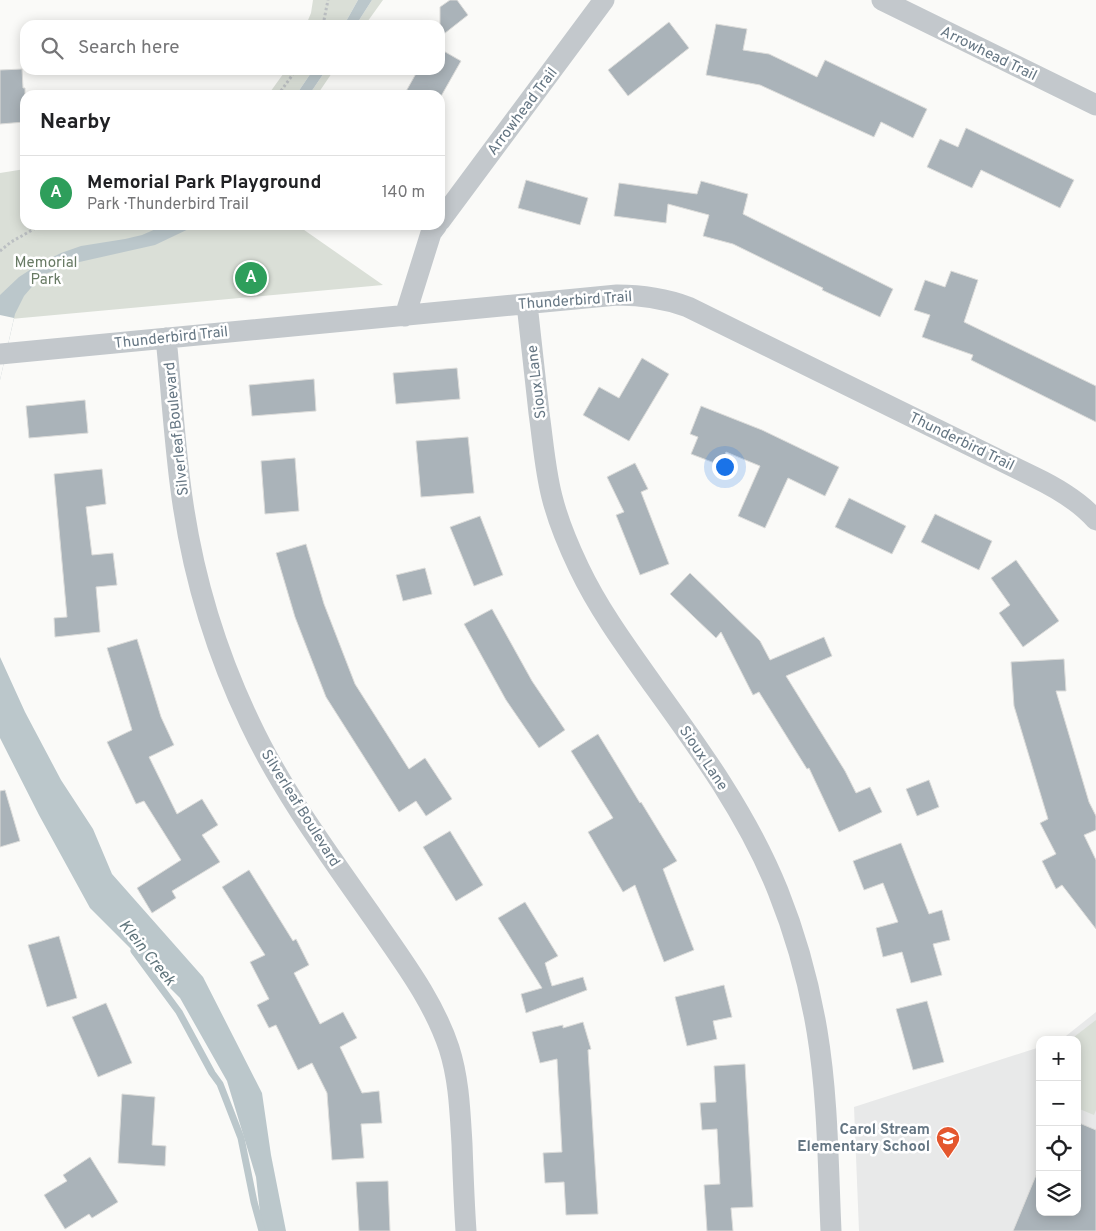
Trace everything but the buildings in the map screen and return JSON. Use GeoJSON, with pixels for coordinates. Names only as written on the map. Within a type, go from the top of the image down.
{"type":"FeatureCollection","features":[{"type":"Feature","properties":{"kind":"street","name":"Arrowhead Trail"},"geometry":{"type":"LineString","coordinates":[[445,214],[604,0]]}},
{"type":"Feature","properties":{"kind":"street","name":"Arrowhead Trail"},"geometry":{"type":"LineString","coordinates":[[882,0],[1096,105]]}},
{"type":"Feature","properties":{"kind":"street"},"geometry":{"type":"LineString","coordinates":[[406,316],[433,230]]}},
{"type":"Feature","properties":{"kind":"street","name":"Thunderbird Trail"},"geometry":{"type":"LineString","coordinates":[[3,354],[617,295],[644,295],[669,300],[688,307],[1050,485],[1086,510],[1096,520]]}},
{"type":"Feature","properties":{"kind":"street","name":"Sioux Lane"},"geometry":{"type":"LineString","coordinates":[[527,304],[544,453],[552,497],[566,540],[593,594],[616,632],[700,750],[739,810],[767,866],[795,937],[818,1032],[824,1091],[831,1231]]}},
{"type":"Feature","properties":{"kind":"street","name":"Silverleaf Boulevard"},"geometry":{"type":"LineString","coordinates":[[166,338],[180,484],[190,541],[199,583],[223,660],[250,723],[279,779],[305,820],[416,980],[434,1011],[449,1050],[460,1101],[466,1231]]}},
{"type":"Feature","properties":{"kind":"path"},"geometry":{"type":"LineString","coordinates":[[325,20],[328,0]]}},
{"type":"Feature","properties":{"kind":"path"},"geometry":{"type":"LineString","coordinates":[[282,90],[292,75]]}},
{"type":"Feature","properties":{"kind":"path"},"geometry":{"type":"LineString","coordinates":[[0,251],[11,242],[32,230]]}},
{"type":"Feature","properties":{"kind":"shaded area","name":"Carol Stream Elementary School"},"geometry":{"type":"Polygon","coordinates":[[[1096,1012],[1096,1231],[859,1231],[854,1107],[1036,1048],[1036,1216],[1081,1216],[1081,1036],[1066,1036],[1096,1012]]]}},
{"type":"Feature","properties":{"kind":"green space"},"geometry":{"type":"Polygon","coordinates":[[[313,0],[358,0],[347,20],[308,20],[313,0]]]}},
{"type":"Feature","properties":{"kind":"green space"},"geometry":{"type":"Polygon","coordinates":[[[372,0],[383,0],[369,20],[359,20],[372,0]]]}},
{"type":"Feature","properties":{"kind":"green space"},"geometry":{"type":"Polygon","coordinates":[[[282,75],[310,75],[299,90],[272,90],[282,75]]]}},
{"type":"Feature","properties":{"kind":"green space"},"geometry":{"type":"Polygon","coordinates":[[[323,75],[331,75],[320,90],[312,90],[323,75]]]}},
{"type":"Feature","properties":{"kind":"green space","name":"Memorial Park"},"geometry":{"type":"Polygon","coordinates":[[[20,170],[20,230],[304,230],[383,285],[0,320],[0,173],[20,170]]]}},
{"type":"Feature","properties":{"kind":"green space"},"geometry":{"type":"Polygon","coordinates":[[[1096,1020],[1096,1110],[1094,1115],[1081,1110],[1081,1036],[1075,1036],[1096,1020]]]}},
{"type":"Feature","properties":{"kind":"water"},"geometry":{"type":"Polygon","coordinates":[[[358,0],[372,0],[359,20],[347,20],[358,0]]]}},
{"type":"Feature","properties":{"kind":"water"},"geometry":{"type":"Polygon","coordinates":[[[310,75],[323,75],[312,90],[299,90],[310,75]]]}},
{"type":"Feature","properties":{"kind":"water"},"geometry":{"type":"Polygon","coordinates":[[[154,230],[186,230],[155,245],[75,263],[42,275],[24,296],[15,314],[0,380],[0,295],[19,277],[61,253],[81,246],[142,235],[154,230]]]}},
{"type":"Feature","properties":{"kind":"water"},"geometry":{"type":"Polygon","coordinates":[[[0,657],[25,712],[61,780],[93,829],[112,874],[203,977],[262,1093],[271,1155],[286,1231],[262,1231],[256,1177],[227,1081],[180,998],[90,908],[39,815],[0,738],[0,657]]]}},
{"type":"Feature","properties":{"kind":"pier"},"geometry":{"type":"Polygon","coordinates":[[[0,315],[14,318],[0,380],[0,315]]]}},
{"type":"Feature","properties":{"kind":"waterway","name":"Klein Creek"},"geometry":{"type":"LineString","coordinates":[[134,951],[179,1012],[212,1073],[220,1084],[241,1138],[262,1231]]}},
{"type":"Feature","properties":{"kind":"place","name":"Memorial Park Playground"},"geometry":{"type":"Point","coordinates":[251,278]}},
{"type":"Feature","properties":{"kind":"place","name":"Carol Stream Elementary School"},"geometry":{"type":"Point","coordinates":[948,1159]}}]}
